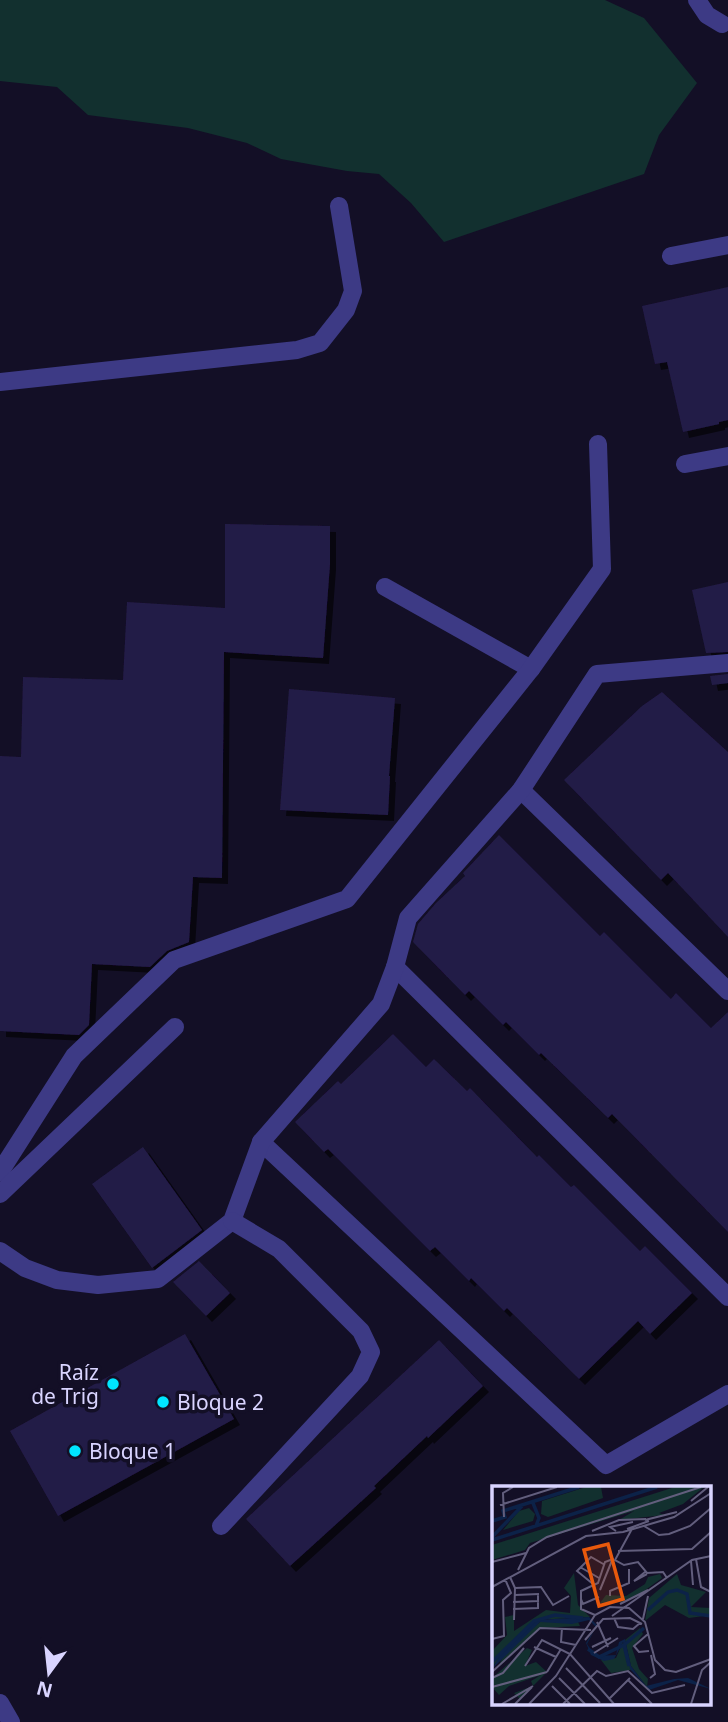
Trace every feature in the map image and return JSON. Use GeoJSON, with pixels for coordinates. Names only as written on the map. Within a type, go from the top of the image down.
{"type":"FeatureCollection","features":[{"type":"Feature","properties":{"kind":"street"},"geometry":{"type":"LineString","coordinates":[[697,0],[707,15],[722,24]]}},
{"type":"Feature","properties":{"kind":"street"},"geometry":{"type":"LineString","coordinates":[[0,382],[298,350],[320,344],[346,310],[353,291],[339,206]]}},
{"type":"Feature","properties":{"kind":"street"},"geometry":{"type":"LineString","coordinates":[[671,256],[728,245]]}},
{"type":"Feature","properties":{"kind":"street"},"geometry":{"type":"LineString","coordinates":[[0,1172],[74,1056],[174,960],[348,899],[531,669],[602,569],[598,444]]}},
{"type":"Feature","properties":{"kind":"street"},"geometry":{"type":"LineString","coordinates":[[685,464],[728,456]]}},
{"type":"Feature","properties":{"kind":"street"},"geometry":{"type":"LineString","coordinates":[[385,587],[531,669]]}},
{"type":"Feature","properties":{"kind":"street"},"geometry":{"type":"LineString","coordinates":[[0,1251],[24,1268],[57,1280],[98,1285],[158,1279],[232,1221],[261,1142],[381,1004],[395,967],[408,918],[521,790],[597,674],[728,663]]}},
{"type":"Feature","properties":{"kind":"street"},"geometry":{"type":"LineString","coordinates":[[521,790],[728,990]]}},
{"type":"Feature","properties":{"kind":"street"},"geometry":{"type":"LineString","coordinates":[[395,967],[728,1297]]}},
{"type":"Feature","properties":{"kind":"street"},"geometry":{"type":"LineString","coordinates":[[0,1194],[175,1027]]}},
{"type":"Feature","properties":{"kind":"street"},"geometry":{"type":"LineString","coordinates":[[261,1142],[606,1465],[728,1394]]}},
{"type":"Feature","properties":{"kind":"street"},"geometry":{"type":"LineString","coordinates":[[221,1526],[360,1376],[371,1352],[361,1331],[279,1249],[232,1221]]}},
{"type":"Feature","properties":{"kind":"street"},"geometry":{"type":"LineString","coordinates":[[0,1703],[11,1722]]}},
{"type":"Feature","properties":{"kind":"green space"},"geometry":{"type":"Polygon","coordinates":[[[0,0],[605,0],[644,18],[697,83],[659,135],[644,174],[444,242],[411,203],[379,174],[281,159],[247,143],[188,128],[88,115],[57,87],[0,81],[0,0]]]}},
{"type":"Feature","properties":{"kind":"building"},"geometry":{"type":"Polygon","coordinates":[[[728,287],[728,420],[683,432],[667,362],[655,364],[642,306],[728,287]]]}},
{"type":"Feature","properties":{"kind":"building"},"geometry":{"type":"Polygon","coordinates":[[[225,524],[330,526],[323,658],[224,652],[222,878],[193,877],[189,942],[167,951],[150,967],[92,964],[89,1025],[79,1035],[0,1031],[0,756],[21,757],[23,677],[123,680],[127,602],[225,608],[225,524]]]}},
{"type":"Feature","properties":{"kind":"building"},"geometry":{"type":"Polygon","coordinates":[[[728,582],[728,652],[706,653],[692,590],[728,582]]]}},
{"type":"Feature","properties":{"kind":"building"},"geometry":{"type":"Polygon","coordinates":[[[728,674],[728,683],[712,685],[710,676],[728,674]]]}},
{"type":"Feature","properties":{"kind":"building"},"geometry":{"type":"Polygon","coordinates":[[[289,689],[395,698],[388,815],[280,810],[289,689]]]}},
{"type":"Feature","properties":{"kind":"building"},"geometry":{"type":"Polygon","coordinates":[[[662,692],[728,752],[728,937],[668,873],[661,880],[564,780],[642,706],[662,692]]]}},
{"type":"Feature","properties":{"kind":"building"},"geometry":{"type":"Polygon","coordinates":[[[499,835],[600,936],[604,932],[671,999],[676,993],[711,1028],[728,1012],[728,1232],[612,1114],[608,1118],[541,1053],[539,1055],[506,1022],[503,1025],[469,991],[465,995],[413,942],[418,924],[465,876],[463,873],[499,835]]]}},
{"type":"Feature","properties":{"kind":"building"},"geometry":{"type":"Polygon","coordinates":[[[393,1034],[426,1067],[434,1059],[467,1091],[470,1088],[537,1157],[539,1155],[571,1187],[574,1185],[640,1251],[645,1246],[692,1293],[650,1334],[638,1321],[579,1379],[507,1308],[504,1311],[435,1247],[430,1251],[328,1149],[324,1152],[295,1122],[338,1081],[341,1084],[393,1034]]]}},
{"type":"Feature","properties":{"kind":"building"},"geometry":{"type":"Polygon","coordinates":[[[143,1147],[202,1230],[152,1268],[92,1184],[143,1147]]]}},
{"type":"Feature","properties":{"kind":"building"},"geometry":{"type":"Polygon","coordinates":[[[199,1261],[230,1293],[206,1316],[173,1282],[199,1261]]]}},
{"type":"Feature","properties":{"kind":"building"},"geometry":{"type":"Polygon","coordinates":[[[185,1334],[234,1419],[58,1516],[10,1431],[185,1334]]]}},
{"type":"Feature","properties":{"kind":"building"},"geometry":{"type":"Polygon","coordinates":[[[439,1340],[483,1386],[290,1566],[246,1519],[439,1340]]]}},
{"type":"Feature","properties":{"kind":"place","name":"Raíz de Trig"},"geometry":{"type":"Point","coordinates":[113,1384]}},
{"type":"Feature","properties":{"kind":"place","name":"Bloque 2"},"geometry":{"type":"Point","coordinates":[163,1402]}},
{"type":"Feature","properties":{"kind":"place","name":"Bloque 1"},"geometry":{"type":"Point","coordinates":[75,1451]}}]}
